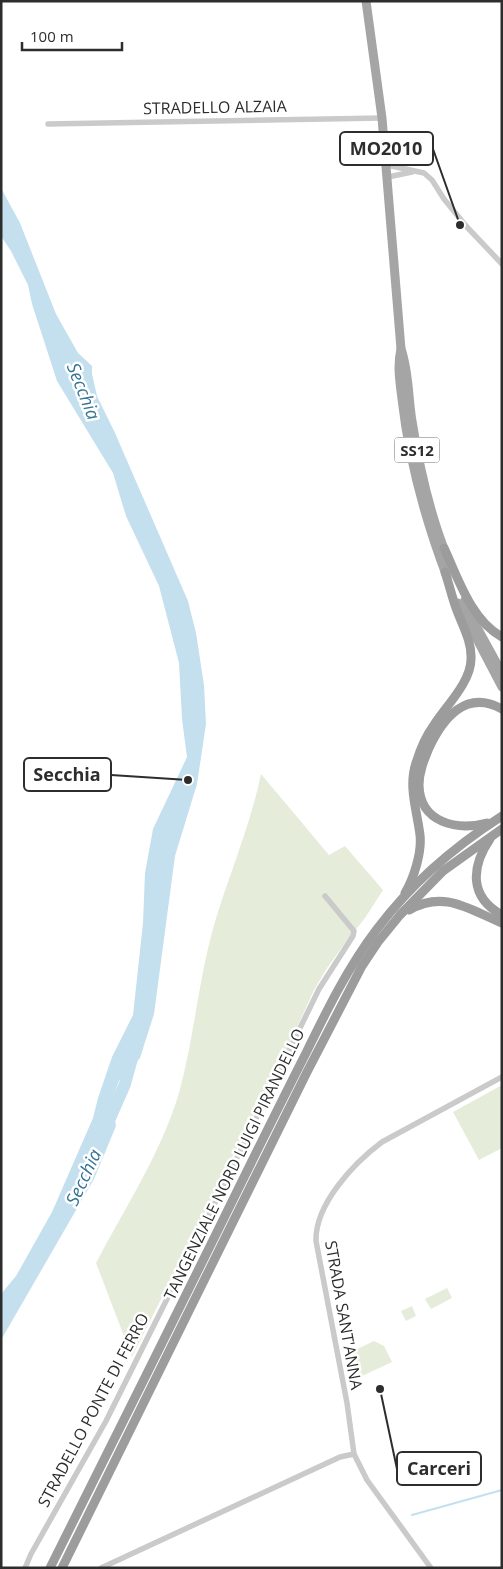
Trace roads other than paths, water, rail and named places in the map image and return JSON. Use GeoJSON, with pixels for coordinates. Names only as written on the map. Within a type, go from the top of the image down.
{"type":"FeatureCollection","features":[{"type":"Feature","properties":{"kind":"highway"},"geometry":{"type":"LineString","coordinates":[[444,548],[478,618],[489,629],[502,637]]}},
{"type":"Feature","properties":{"kind":"highway"},"geometry":{"type":"LineString","coordinates":[[396,913],[415,874],[421,837],[413,793],[415,765],[433,725],[467,677],[470,667],[470,646],[445,572]]}},
{"type":"Feature","properties":{"kind":"highway"},"geometry":{"type":"LineString","coordinates":[[492,822],[471,827],[458,827],[448,825],[437,819],[427,809],[422,799],[419,779],[425,757],[433,741],[444,722],[456,710],[468,704],[480,702],[490,703],[502,709]]}},
{"type":"Feature","properties":{"kind":"highway","name":"TANGENZIALE NORD LUIGI PIRANDELLO"},"geometry":{"type":"LineString","coordinates":[[50,1568],[339,988],[366,944],[438,865],[475,834],[502,816]]}},
{"type":"Feature","properties":{"kind":"highway"},"geometry":{"type":"LineString","coordinates":[[498,831],[480,854],[476,864],[476,877],[478,891],[485,902],[502,915]]}},
{"type":"Feature","properties":{"kind":"highway","name":"TANGENZIALE NORD LUIGI PIRANDELLO"},"geometry":{"type":"LineString","coordinates":[[62,1568],[346,994],[362,966],[396,913],[443,872],[498,831]]}},
{"type":"Feature","properties":{"kind":"highway"},"geometry":{"type":"LineString","coordinates":[[396,913],[432,900],[449,901],[502,923]]}},
{"type":"Feature","properties":{"kind":"main road"},"geometry":{"type":"LineString","coordinates":[[366,1],[388,177]]}},
{"type":"Feature","properties":{"kind":"main road","name":"SS12"},"geometry":{"type":"LineString","coordinates":[[388,177],[401,349],[405,361],[411,418],[426,494],[444,548]]}},
{"type":"Feature","properties":{"kind":"main road"},"geometry":{"type":"LineString","coordinates":[[401,349],[398,362],[404,419],[420,497],[445,572],[456,598],[502,687]]}},
{"type":"Feature","properties":{"kind":"main road"},"geometry":{"type":"LineString","coordinates":[[444,548],[474,622],[502,673]]}},
{"type":"Feature","properties":{"kind":"street","name":"STRADELLO ALZAIA"},"geometry":{"type":"LineString","coordinates":[[48,124],[382,118]]}},
{"type":"Feature","properties":{"kind":"street"},"geometry":{"type":"LineString","coordinates":[[387,165],[424,173],[432,180],[444,199],[466,226],[502,264]]}},
{"type":"Feature","properties":{"kind":"street"},"geometry":{"type":"LineString","coordinates":[[388,177],[414,171]]}},
{"type":"Feature","properties":{"kind":"street","name":"STRADELLO PONTE DI FERRO"},"geometry":{"type":"LineString","coordinates":[[25,1568],[31,1554],[106,1421],[214,1207],[319,989],[353,936],[354,931],[325,896]]}},
{"type":"Feature","properties":{"kind":"street","name":"STRADA SANT'ANNA"},"geometry":{"type":"LineString","coordinates":[[431,1568],[367,1480],[354,1454],[347,1403],[316,1241],[316,1226],[319,1216],[340,1184],[367,1153],[382,1142],[502,1077]]}},
{"type":"Feature","properties":{"kind":"street"},"geometry":{"type":"LineString","coordinates":[[101,1568],[340,1457],[354,1454]]}},
{"type":"Feature","properties":{"kind":"water"},"geometry":{"type":"Polygon","coordinates":[[[1,188],[20,223],[56,314],[78,353],[92,366],[97,396],[188,601],[196,633],[204,685],[206,724],[197,784],[175,856],[154,1014],[140,1058],[119,1081],[112,1100],[116,1126],[94,1179],[1,1340],[1,1294],[16,1276],[52,1212],[93,1118],[112,1057],[133,1015],[143,923],[145,873],[153,829],[187,757],[182,719],[179,663],[159,586],[126,516],[113,473],[57,381],[32,304],[28,285],[11,251],[1,236],[1,188]]]}},
{"type":"Feature","properties":{"kind":"waterway","name":"Secchia"},"geometry":{"type":"LineString","coordinates":[[107,1125],[125,1084],[133,1055]]}},
{"type":"Feature","properties":{"kind":"waterway"},"geometry":{"type":"LineString","coordinates":[[412,1515],[502,1490]]}},
{"type":"Feature","properties":{"kind":"place","name":"MO2010"},"geometry":{"type":"Point","coordinates":[460,225]}},
{"type":"Feature","properties":{"kind":"place","name":"Secchia"},"geometry":{"type":"Point","coordinates":[188,780]}},
{"type":"Feature","properties":{"kind":"place","name":"Carceri"},"geometry":{"type":"Point","coordinates":[380,1389]}}]}
